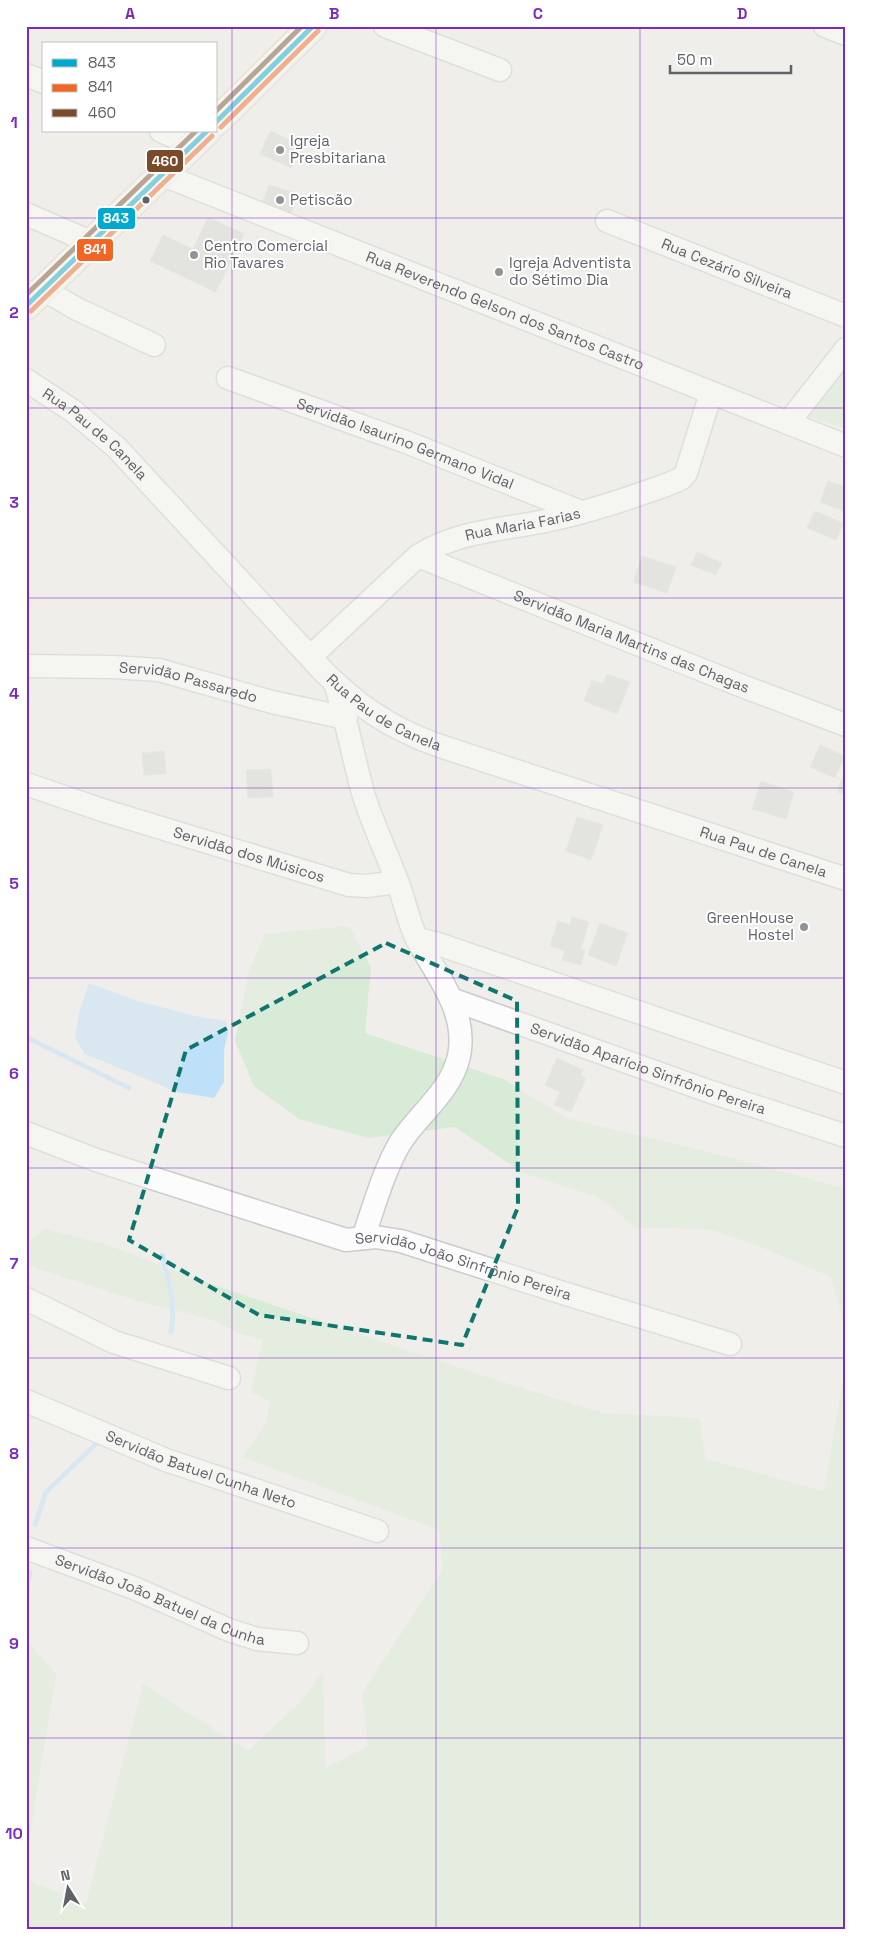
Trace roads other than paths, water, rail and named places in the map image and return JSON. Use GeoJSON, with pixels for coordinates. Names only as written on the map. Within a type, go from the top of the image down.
{"type":"FeatureCollection","features":[{"type":"Feature","properties":{"kind":"main road"},"geometry":{"type":"LineString","coordinates":[[218,118],[313,26]]}},
{"type":"Feature","properties":{"kind":"main road"},"geometry":{"type":"LineString","coordinates":[[35,298],[202,134]]}},
{"type":"Feature","properties":{"kind":"street"},"geometry":{"type":"LineString","coordinates":[[385,26],[500,70]]}},
{"type":"Feature","properties":{"kind":"street"},"geometry":{"type":"LineString","coordinates":[[825,26],[846,34]]}},
{"type":"Feature","properties":{"kind":"street"},"geometry":{"type":"LineString","coordinates":[[26,75],[42,81]]}},
{"type":"Feature","properties":{"kind":"street"},"geometry":{"type":"LineString","coordinates":[[175,132],[202,134]]}},
{"type":"Feature","properties":{"kind":"street","name":"Rua Reverendo Gelson dos Santos Castro"},"geometry":{"type":"LineString","coordinates":[[163,174],[846,446]]}},
{"type":"Feature","properties":{"kind":"street"},"geometry":{"type":"LineString","coordinates":[[26,214],[93,243]]}},
{"type":"Feature","properties":{"kind":"street","name":"Rua Cezário Silveira"},"geometry":{"type":"LineString","coordinates":[[607,221],[846,316]]}},
{"type":"Feature","properties":{"kind":"street"},"geometry":{"type":"LineString","coordinates":[[35,298],[77,309],[154,345]]}},
{"type":"Feature","properties":{"kind":"street"},"geometry":{"type":"LineString","coordinates":[[788,424],[846,349]]}},
{"type":"Feature","properties":{"kind":"street","name":"Servidão Isaurino Germano Vidal"},"geometry":{"type":"LineString","coordinates":[[228,378],[406,442],[581,512]]}},
{"type":"Feature","properties":{"kind":"street","name":"Rua Pau de Canela"},"geometry":{"type":"LineString","coordinates":[[26,380],[73,411],[117,448],[310,657],[335,682],[378,718],[415,737],[846,879]]}},
{"type":"Feature","properties":{"kind":"street","name":"Rua Maria Farias"},"geometry":{"type":"LineString","coordinates":[[310,657],[418,556],[446,541],[483,530],[551,520],[581,512],[634,496],[682,478],[686,473],[711,393]]}},
{"type":"Feature","properties":{"kind":"street","name":"Servidão Maria Martins das Chagas"},"geometry":{"type":"LineString","coordinates":[[418,556],[737,684],[846,725]]}},
{"type":"Feature","properties":{"kind":"street","name":"Servidão Passaredo"},"geometry":{"type":"LineString","coordinates":[[26,666],[113,667],[159,670],[272,702],[346,718]]}},
{"type":"Feature","properties":{"kind":"street"},"geometry":{"type":"LineString","coordinates":[[335,682],[388,883],[451,999],[460,1023],[461,1042],[452,1075],[441,1092],[400,1143],[384,1179],[363,1238]]}},
{"type":"Feature","properties":{"kind":"street","name":"Servidão dos Músicos"},"geometry":{"type":"LineString","coordinates":[[26,784],[102,810],[193,832],[349,885],[388,883]]}},
{"type":"Feature","properties":{"kind":"street"},"geometry":{"type":"LineString","coordinates":[[417,939],[438,944],[846,1083]]}},
{"type":"Feature","properties":{"kind":"street","name":"Servidão Aparício Sinfrônio Pereira"},"geometry":{"type":"LineString","coordinates":[[451,999],[711,1092],[846,1136]]}},
{"type":"Feature","properties":{"kind":"street","name":"Servidão João Sinfrônio Pereira"},"geometry":{"type":"LineString","coordinates":[[26,1133],[96,1160],[346,1240],[375,1237],[401,1241],[730,1344]]}},
{"type":"Feature","properties":{"kind":"street"},"geometry":{"type":"LineString","coordinates":[[26,1300],[114,1342],[229,1378]]}},
{"type":"Feature","properties":{"kind":"street","name":"Servidão Batuel Cunha Neto"},"geometry":{"type":"LineString","coordinates":[[26,1401],[166,1460],[377,1530]]}},
{"type":"Feature","properties":{"kind":"street","name":"Servidão João Batuel da Cunha"},"geometry":{"type":"LineString","coordinates":[[26,1548],[134,1588],[229,1630],[257,1639],[297,1643]]}},
{"type":"Feature","properties":{"kind":"water"},"geometry":{"type":"Polygon","coordinates":[[[89,983],[138,1001],[195,1016],[226,1021],[228,1032],[224,1050],[224,1082],[214,1098],[177,1092],[85,1054],[75,1038],[79,1013],[89,983]]]}},
{"type":"Feature","properties":{"kind":"waterway"},"geometry":{"type":"LineString","coordinates":[[26,1037],[129,1088]]}},
{"type":"Feature","properties":{"kind":"waterway"},"geometry":{"type":"LineString","coordinates":[[162,1256],[172,1303],[171,1332]]}},
{"type":"Feature","properties":{"kind":"waterway"},"geometry":{"type":"LineString","coordinates":[[35,1525],[46,1492],[96,1444]]}},
{"type":"Feature","properties":{"kind":"waterway"},"geometry":{"type":"LineString","coordinates":[[26,1592],[30,1572]]}},
{"type":"Feature","properties":{"kind":"place","name":"Igreja Presbitariana"},"geometry":{"type":"Point","coordinates":[280,150]}},
{"type":"Feature","properties":{"kind":"place","name":"Petiscão"},"geometry":{"type":"Point","coordinates":[280,200]}},
{"type":"Feature","properties":{"kind":"place","name":"Centro Comercial Rio Tavares"},"geometry":{"type":"Point","coordinates":[194,255]}},
{"type":"Feature","properties":{"kind":"place","name":"Igreja Adventista do Sétimo Dia"},"geometry":{"type":"Point","coordinates":[499,272]}},
{"type":"Feature","properties":{"kind":"place","name":"GreenHouse Hostel"},"geometry":{"type":"Point","coordinates":[804,927]}}]}
